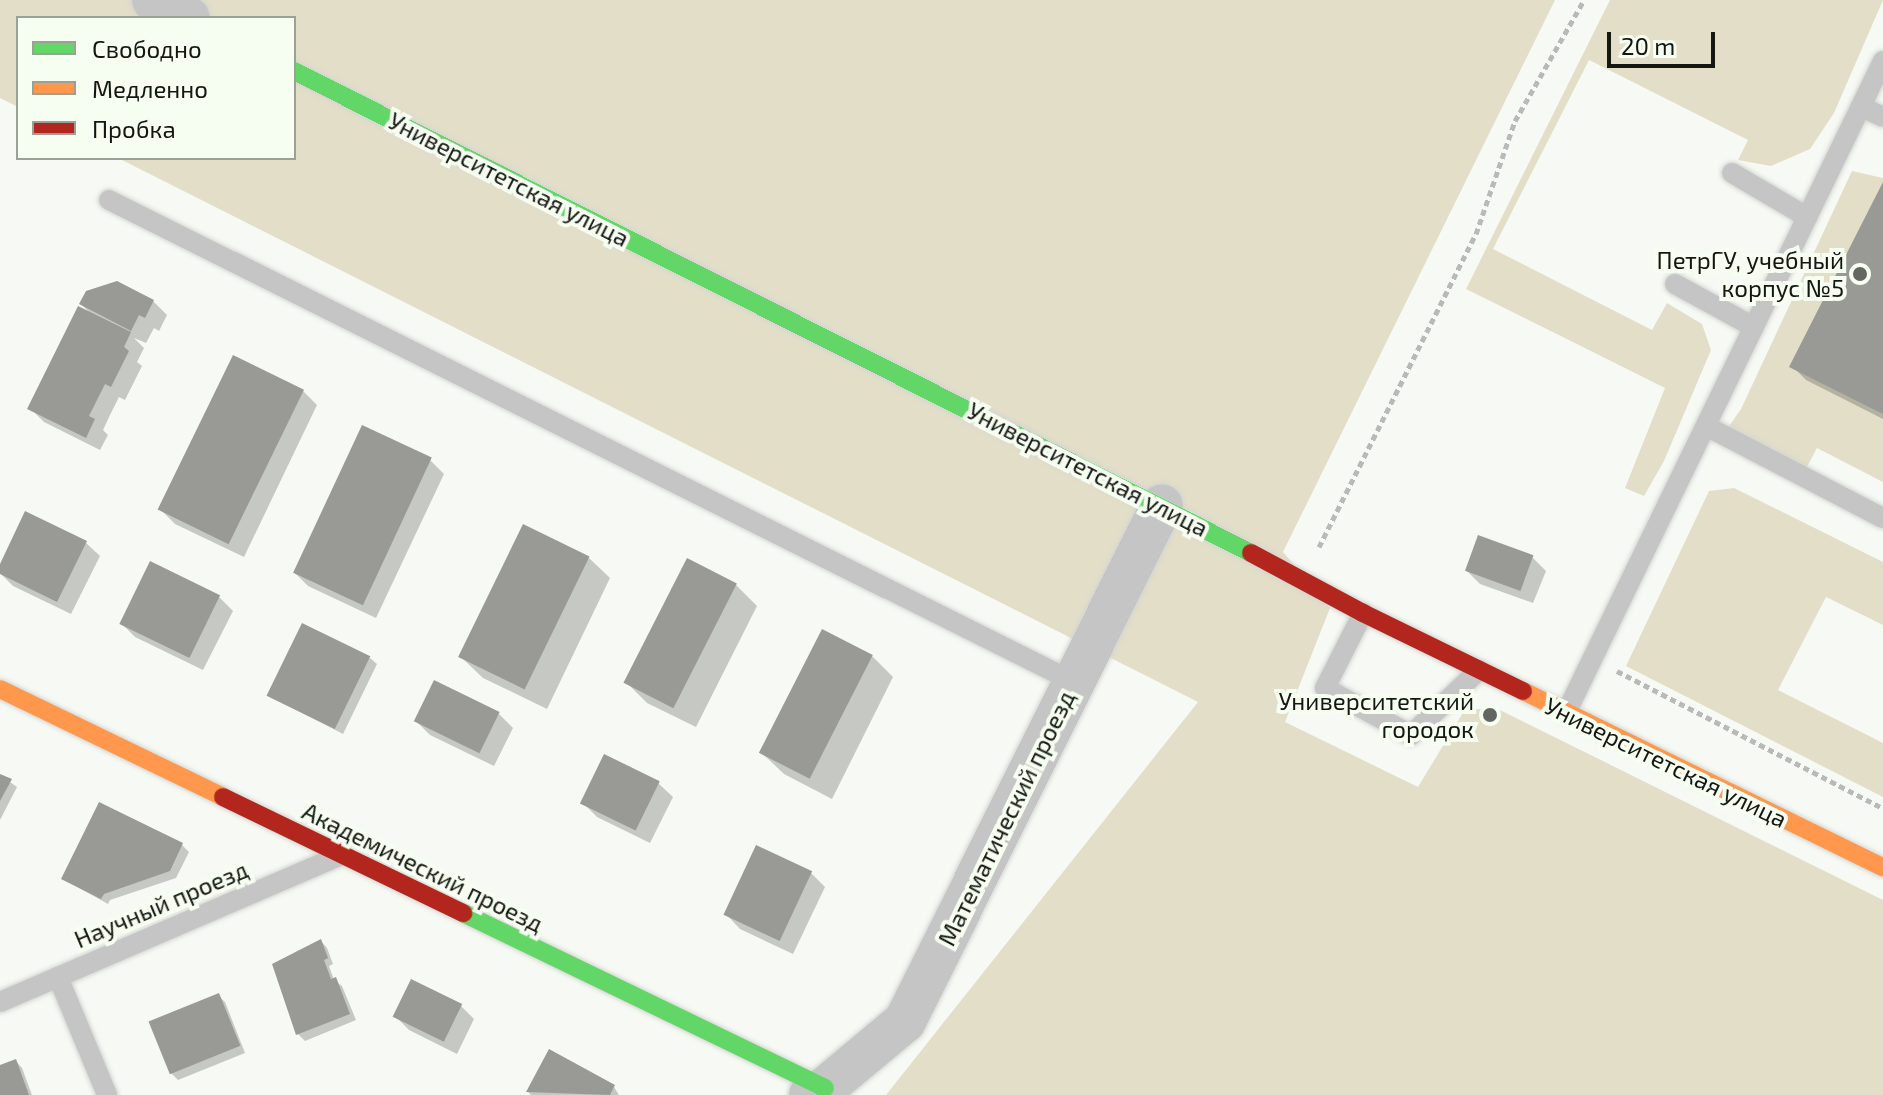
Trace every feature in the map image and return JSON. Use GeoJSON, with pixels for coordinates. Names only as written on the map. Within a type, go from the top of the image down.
{"type":"FeatureCollection","features":[{"type":"Feature","properties":{"kind":"street"},"geometry":{"type":"LineString","coordinates":[[153,0],[185,16]]}},
{"type":"Feature","properties":{"kind":"street","name":"Университетская улица"},"geometry":{"type":"LineString","coordinates":[[296,72],[1162,505],[1363,613],[1883,867]]}},
{"type":"Feature","properties":{"kind":"street","name":"Математический проезд"},"geometry":{"type":"LineString","coordinates":[[817,1092],[905,1021],[1162,505]]}},
{"type":"Feature","properties":{"kind":"street","name":"Академический проезд"},"geometry":{"type":"LineString","coordinates":[[0,689],[342,854],[817,1092]]}},
{"type":"Feature","properties":{"kind":"lane"},"geometry":{"type":"LineString","coordinates":[[1566,713],[1883,61]]}},
{"type":"Feature","properties":{"kind":"lane"},"geometry":{"type":"LineString","coordinates":[[1861,107],[1883,117]]}},
{"type":"Feature","properties":{"kind":"lane"},"geometry":{"type":"LineString","coordinates":[[1732,173],[1807,217]]}},
{"type":"Feature","properties":{"kind":"lane"},"geometry":{"type":"LineString","coordinates":[[109,200],[1074,682]]}},
{"type":"Feature","properties":{"kind":"lane"},"geometry":{"type":"LineString","coordinates":[[1675,284],[1754,327]]}},
{"type":"Feature","properties":{"kind":"lane"},"geometry":{"type":"LineString","coordinates":[[1706,426],[1883,518]]}},
{"type":"Feature","properties":{"kind":"lane"},"geometry":{"type":"LineString","coordinates":[[1363,613],[1325,688],[1411,735],[1479,670]]}},
{"type":"Feature","properties":{"kind":"lane","name":"Научный проезд"},"geometry":{"type":"LineString","coordinates":[[0,1002],[342,854]]}},
{"type":"Feature","properties":{"kind":"lane"},"geometry":{"type":"LineString","coordinates":[[58,977],[107,1095]]}},
{"type":"Feature","properties":{"kind":"path"},"geometry":{"type":"LineString","coordinates":[[1303,581],[1476,234],[1515,121],[1584,0]]}},
{"type":"Feature","properties":{"kind":"path"},"geometry":{"type":"LineString","coordinates":[[1613,668],[1883,808]]}},
{"type":"Feature","properties":{"kind":"shaded area"},"geometry":{"type":"Polygon","coordinates":[[[0,0],[1555,0],[1283,552],[1330,608],[1285,722],[1418,787],[1464,711],[1494,707],[1883,900],[1883,1095],[886,1095],[1198,702],[122,160],[296,160],[296,16],[16,16],[16,106],[0,98],[0,0]]]}},
{"type":"Feature","properties":{"kind":"shaded area"},"geometry":{"type":"Polygon","coordinates":[[[1610,0],[1883,0],[1834,113],[1810,149],[1771,166],[1738,160],[1748,140],[1589,60],[1493,249],[1652,330],[1667,303],[1702,324],[1711,350],[1664,461],[1644,496],[1625,488],[1665,388],[1466,289],[1610,0]]]}},
{"type":"Feature","properties":{"kind":"shaded area"},"geometry":{"type":"Polygon","coordinates":[[[1852,171],[1883,178],[1883,482],[1817,448],[1802,476],[1723,435],[1741,409],[1852,171]]]}},
{"type":"Feature","properties":{"kind":"shaded area"},"geometry":{"type":"Polygon","coordinates":[[[1734,488],[1883,562],[1883,625],[1826,597],[1778,690],[1883,743],[1883,797],[1626,666],[1709,491],[1734,488]]]}},
{"type":"Feature","properties":{"kind":"building","name":"ПетрГУ, учебный корпус №5"},"geometry":{"type":"Polygon","coordinates":[[[1883,182],[1883,414],[1789,367],[1883,182]]]}},
{"type":"Feature","properties":{"kind":"building"},"geometry":{"type":"Polygon","coordinates":[[[117,281],[154,300],[145,318],[139,315],[131,331],[79,304],[86,291],[117,281]]]}},
{"type":"Feature","properties":{"kind":"building"},"geometry":{"type":"Polygon","coordinates":[[[78,306],[131,332],[124,347],[129,351],[111,387],[105,384],[89,416],[95,419],[86,438],[27,409],[78,306]]]}},
{"type":"Feature","properties":{"kind":"building"},"geometry":{"type":"Polygon","coordinates":[[[233,355],[304,390],[229,544],[158,510],[233,355]]]}},
{"type":"Feature","properties":{"kind":"building"},"geometry":{"type":"Polygon","coordinates":[[[362,425],[432,458],[363,605],[293,573],[362,425]]]}},
{"type":"Feature","properties":{"kind":"building"},"geometry":{"type":"Polygon","coordinates":[[[25,511],[87,541],[57,602],[0,574],[0,564],[25,511]]]}},
{"type":"Feature","properties":{"kind":"building"},"geometry":{"type":"Polygon","coordinates":[[[523,524],[590,556],[525,689],[458,657],[523,524]]]}},
{"type":"Feature","properties":{"kind":"building"},"geometry":{"type":"Polygon","coordinates":[[[1478,535],[1533,555],[1520,591],[1465,571],[1478,535]]]}},
{"type":"Feature","properties":{"kind":"building"},"geometry":{"type":"Polygon","coordinates":[[[687,558],[737,583],[673,708],[623,683],[687,558]]]}},
{"type":"Feature","properties":{"kind":"building"},"geometry":{"type":"Polygon","coordinates":[[[150,561],[220,595],[189,658],[119,624],[150,561]]]}},
{"type":"Feature","properties":{"kind":"building"},"geometry":{"type":"Polygon","coordinates":[[[302,623],[370,656],[335,729],[266,696],[302,623]]]}},
{"type":"Feature","properties":{"kind":"building"},"geometry":{"type":"Polygon","coordinates":[[[822,629],[873,655],[810,779],[759,753],[822,629]]]}},
{"type":"Feature","properties":{"kind":"building"},"geometry":{"type":"Polygon","coordinates":[[[434,680],[500,712],[479,753],[414,721],[434,680]]]}},
{"type":"Feature","properties":{"kind":"building"},"geometry":{"type":"Polygon","coordinates":[[[604,754],[660,781],[636,831],[580,803],[604,754]]]}},
{"type":"Feature","properties":{"kind":"building"},"geometry":{"type":"Polygon","coordinates":[[[0,774],[12,779],[0,801],[0,774]]]}},
{"type":"Feature","properties":{"kind":"building"},"geometry":{"type":"Polygon","coordinates":[[[99,802],[183,843],[170,871],[104,894],[101,899],[61,879],[99,802]]]}},
{"type":"Feature","properties":{"kind":"building"},"geometry":{"type":"Polygon","coordinates":[[[756,845],[812,871],[780,941],[723,915],[756,845]]]}},
{"type":"Feature","properties":{"kind":"building"},"geometry":{"type":"Polygon","coordinates":[[[321,939],[331,979],[336,977],[350,1014],[296,1035],[272,964],[321,939]]]}},
{"type":"Feature","properties":{"kind":"building"},"geometry":{"type":"Polygon","coordinates":[[[411,979],[462,1004],[444,1042],[393,1017],[411,979]]]}},
{"type":"Feature","properties":{"kind":"building"},"geometry":{"type":"Polygon","coordinates":[[[219,993],[240,1046],[170,1074],[149,1021],[219,993]]]}},
{"type":"Feature","properties":{"kind":"building"},"geometry":{"type":"Polygon","coordinates":[[[549,1049],[615,1085],[610,1095],[526,1092],[549,1049]]]}},
{"type":"Feature","properties":{"kind":"building"},"geometry":{"type":"Polygon","coordinates":[[[16,1059],[29,1095],[0,1095],[0,1065],[16,1059]]]}},
{"type":"Feature","properties":{"kind":"traffic: fast"},"geometry":{"type":"LineString","coordinates":[[296,72],[1251,553]]}},
{"type":"Feature","properties":{"kind":"traffic: fast"},"geometry":{"type":"LineString","coordinates":[[463,913],[825,1088]]}},
{"type":"Feature","properties":{"kind":"traffic: slow"},"geometry":{"type":"LineString","coordinates":[[0,689],[223,797]]}},
{"type":"Feature","properties":{"kind":"traffic: slow"},"geometry":{"type":"LineString","coordinates":[[1523,691],[1883,867]]}},
{"type":"Feature","properties":{"kind":"traffic: jam"},"geometry":{"type":"LineString","coordinates":[[1251,553],[1363,613],[1523,691]]}},
{"type":"Feature","properties":{"kind":"traffic: jam"},"geometry":{"type":"LineString","coordinates":[[223,797],[463,913]]}},
{"type":"Feature","properties":{"kind":"place","name":"ПетрГУ, учебный корпус №5"},"geometry":{"type":"Point","coordinates":[1860,274]}},
{"type":"Feature","properties":{"kind":"place","name":"Университетский городок"},"geometry":{"type":"Point","coordinates":[1490,715]}}]}
